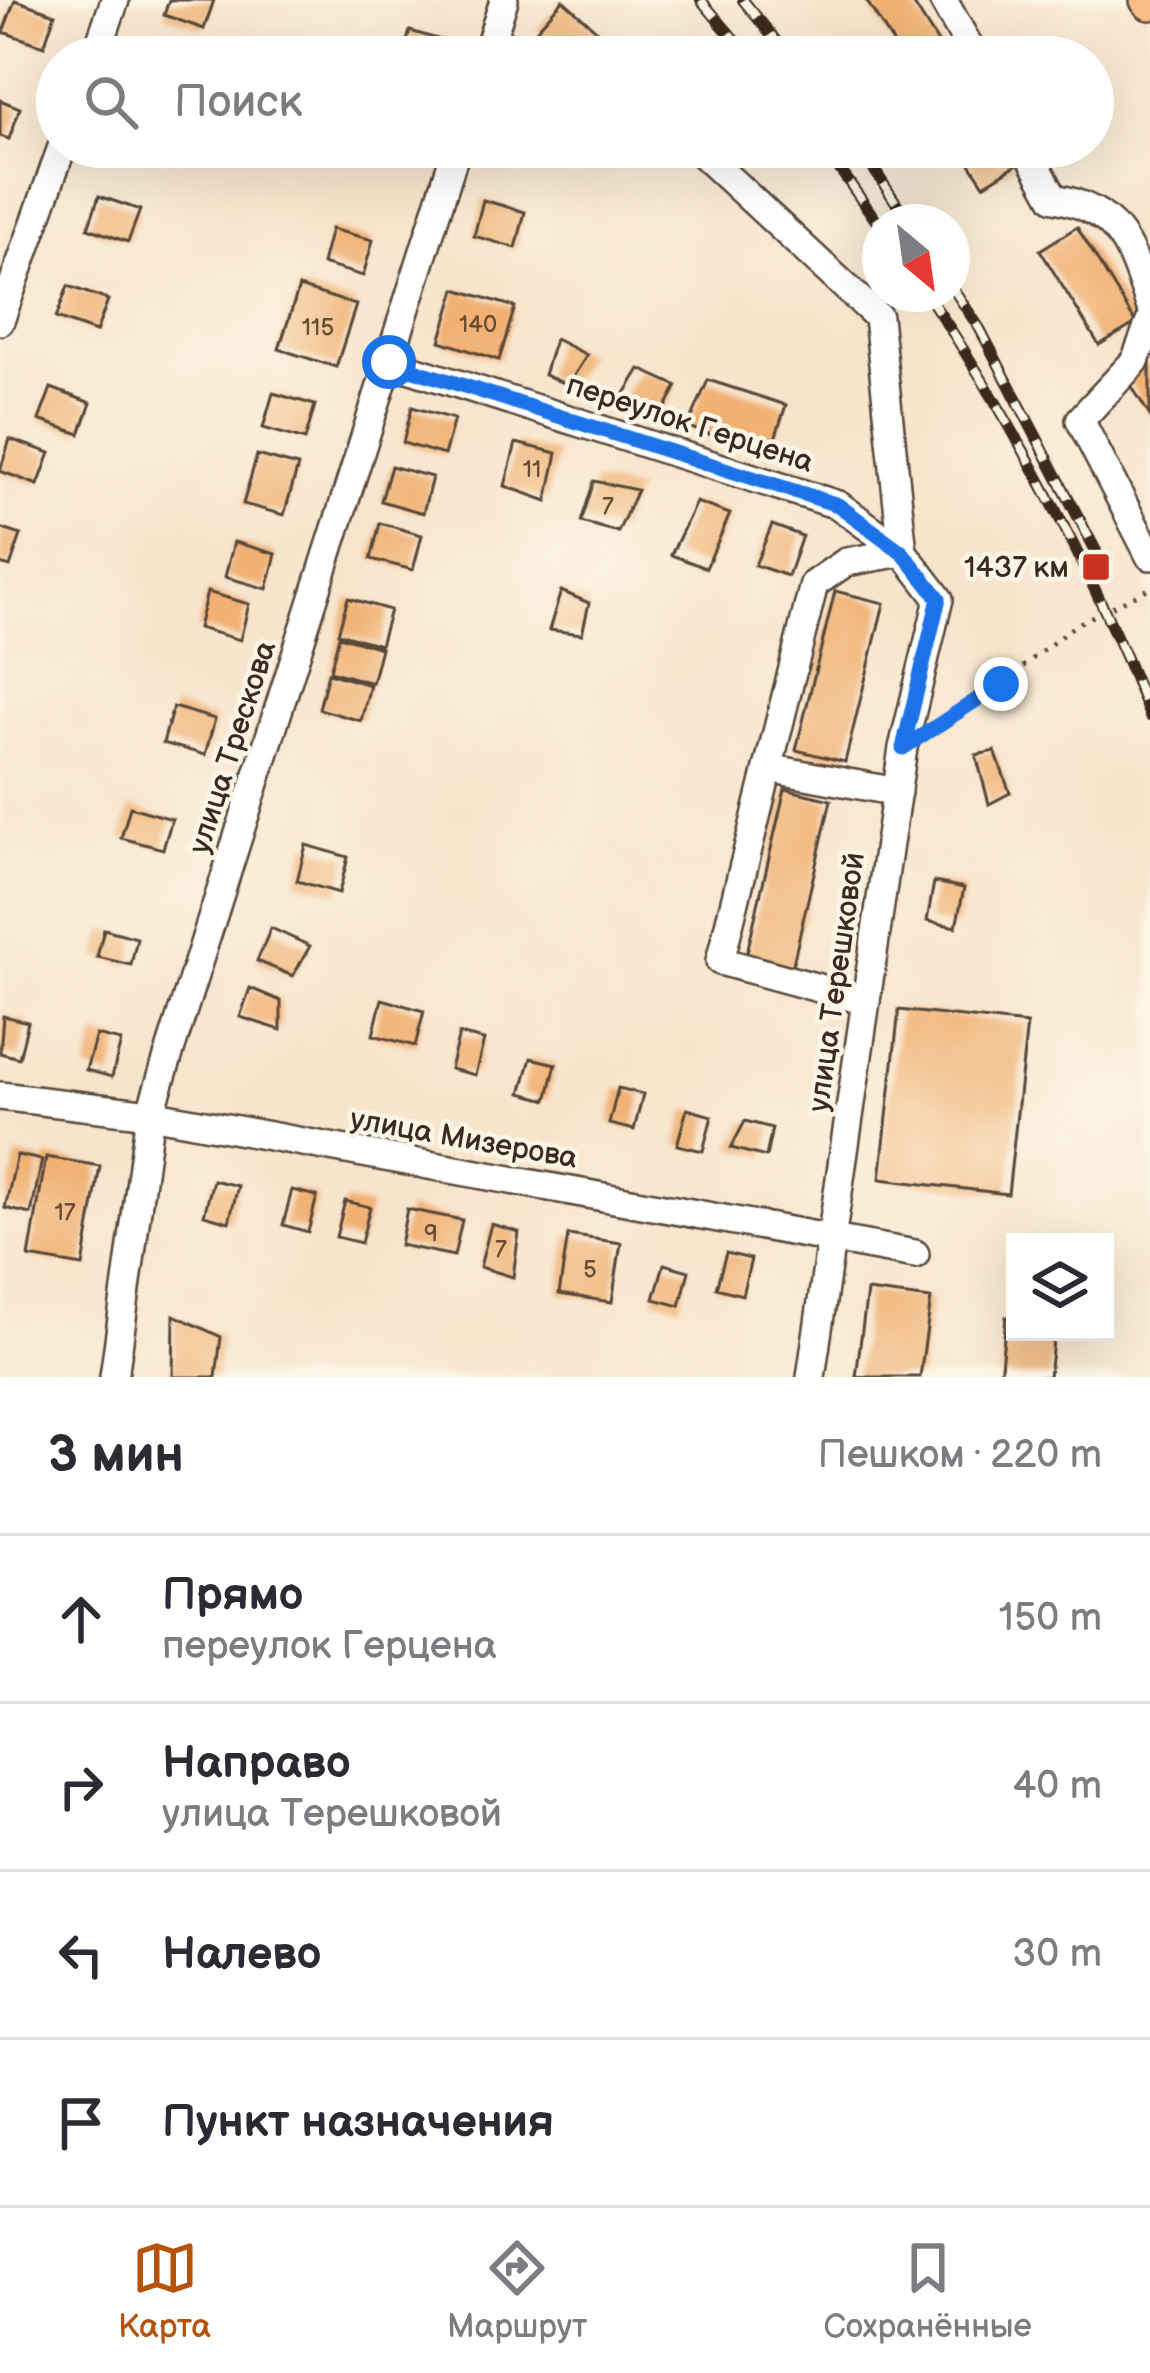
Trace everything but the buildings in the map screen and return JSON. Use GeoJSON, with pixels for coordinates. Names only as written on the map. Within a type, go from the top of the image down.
{"type":"FeatureCollection","features":[{"type":"Feature","properties":{"kind":"street"},"geometry":{"type":"LineString","coordinates":[[102,36],[115,0]]}},
{"type":"Feature","properties":{"kind":"street"},"geometry":{"type":"LineString","coordinates":[[492,36],[504,0]]}},
{"type":"Feature","properties":{"kind":"street"},"geometry":{"type":"LineString","coordinates":[[943,0],[963,36]]}},
{"type":"Feature","properties":{"kind":"street"},"geometry":{"type":"LineString","coordinates":[[0,321],[55,168]]}},
{"type":"Feature","properties":{"kind":"street","name":"улица Трескова"},"geometry":{"type":"LineString","coordinates":[[114,1377],[150,1114],[450,168]]}},
{"type":"Feature","properties":{"kind":"street"},"geometry":{"type":"LineString","coordinates":[[718,168],[878,317],[902,552],[846,562],[814,584],[720,961],[866,1001]]}},
{"type":"Feature","properties":{"kind":"street"},"geometry":{"type":"LineString","coordinates":[[1038,168],[1054,198],[1089,204],[1128,243],[1150,305]]}},
{"type":"Feature","properties":{"kind":"street"},"geometry":{"type":"LineString","coordinates":[[1150,322],[1136,361],[1080,420],[1150,556]]}},
{"type":"Feature","properties":{"kind":"street","name":"переулок Герцена"},"geometry":{"type":"LineString","coordinates":[[389,362],[838,505],[902,552],[939,598]]}},
{"type":"Feature","properties":{"kind":"street","name":"улица Терешковой"},"geometry":{"type":"LineString","coordinates":[[811,1377],[903,748],[939,598]]}},
{"type":"Feature","properties":{"kind":"street"},"geometry":{"type":"LineString","coordinates":[[768,768],[897,792]]}},
{"type":"Feature","properties":{"kind":"street","name":"улица Мизерова"},"geometry":{"type":"LineString","coordinates":[[0,1096],[150,1114],[915,1254]]}},
{"type":"Feature","properties":{"kind":"path"},"geometry":{"type":"LineString","coordinates":[[903,748],[1001,684],[1075,625],[1150,589]]}},
{"type":"Feature","properties":{"kind":"railway"},"geometry":{"type":"LineString","coordinates":[[701,0],[731,36]]}},
{"type":"Feature","properties":{"kind":"railway"},"geometry":{"type":"LineString","coordinates":[[743,0],[772,36]]}},
{"type":"Feature","properties":{"kind":"railway"},"geometry":{"type":"LineString","coordinates":[[839,168],[864,204]]}},
{"type":"Feature","properties":{"kind":"railway"},"geometry":{"type":"LineString","coordinates":[[873,168],[897,204]]}},
{"type":"Feature","properties":{"kind":"railway"},"geometry":{"type":"LineString","coordinates":[[938,312],[1050,499],[1150,716]]}},
{"type":"Feature","properties":{"kind":"railway"},"geometry":{"type":"LineString","coordinates":[[969,312],[1096,551]]}},
{"type":"Feature","properties":{"kind":"place","name":"1437 км"},"geometry":{"type":"Point","coordinates":[1096,567]}},
{"type":"Feature","properties":{"kind":"route"},"geometry":{"type":"LineString","coordinates":[[389,362],[838,505],[902,552],[939,598],[903,748],[1001,684]]}}]}
